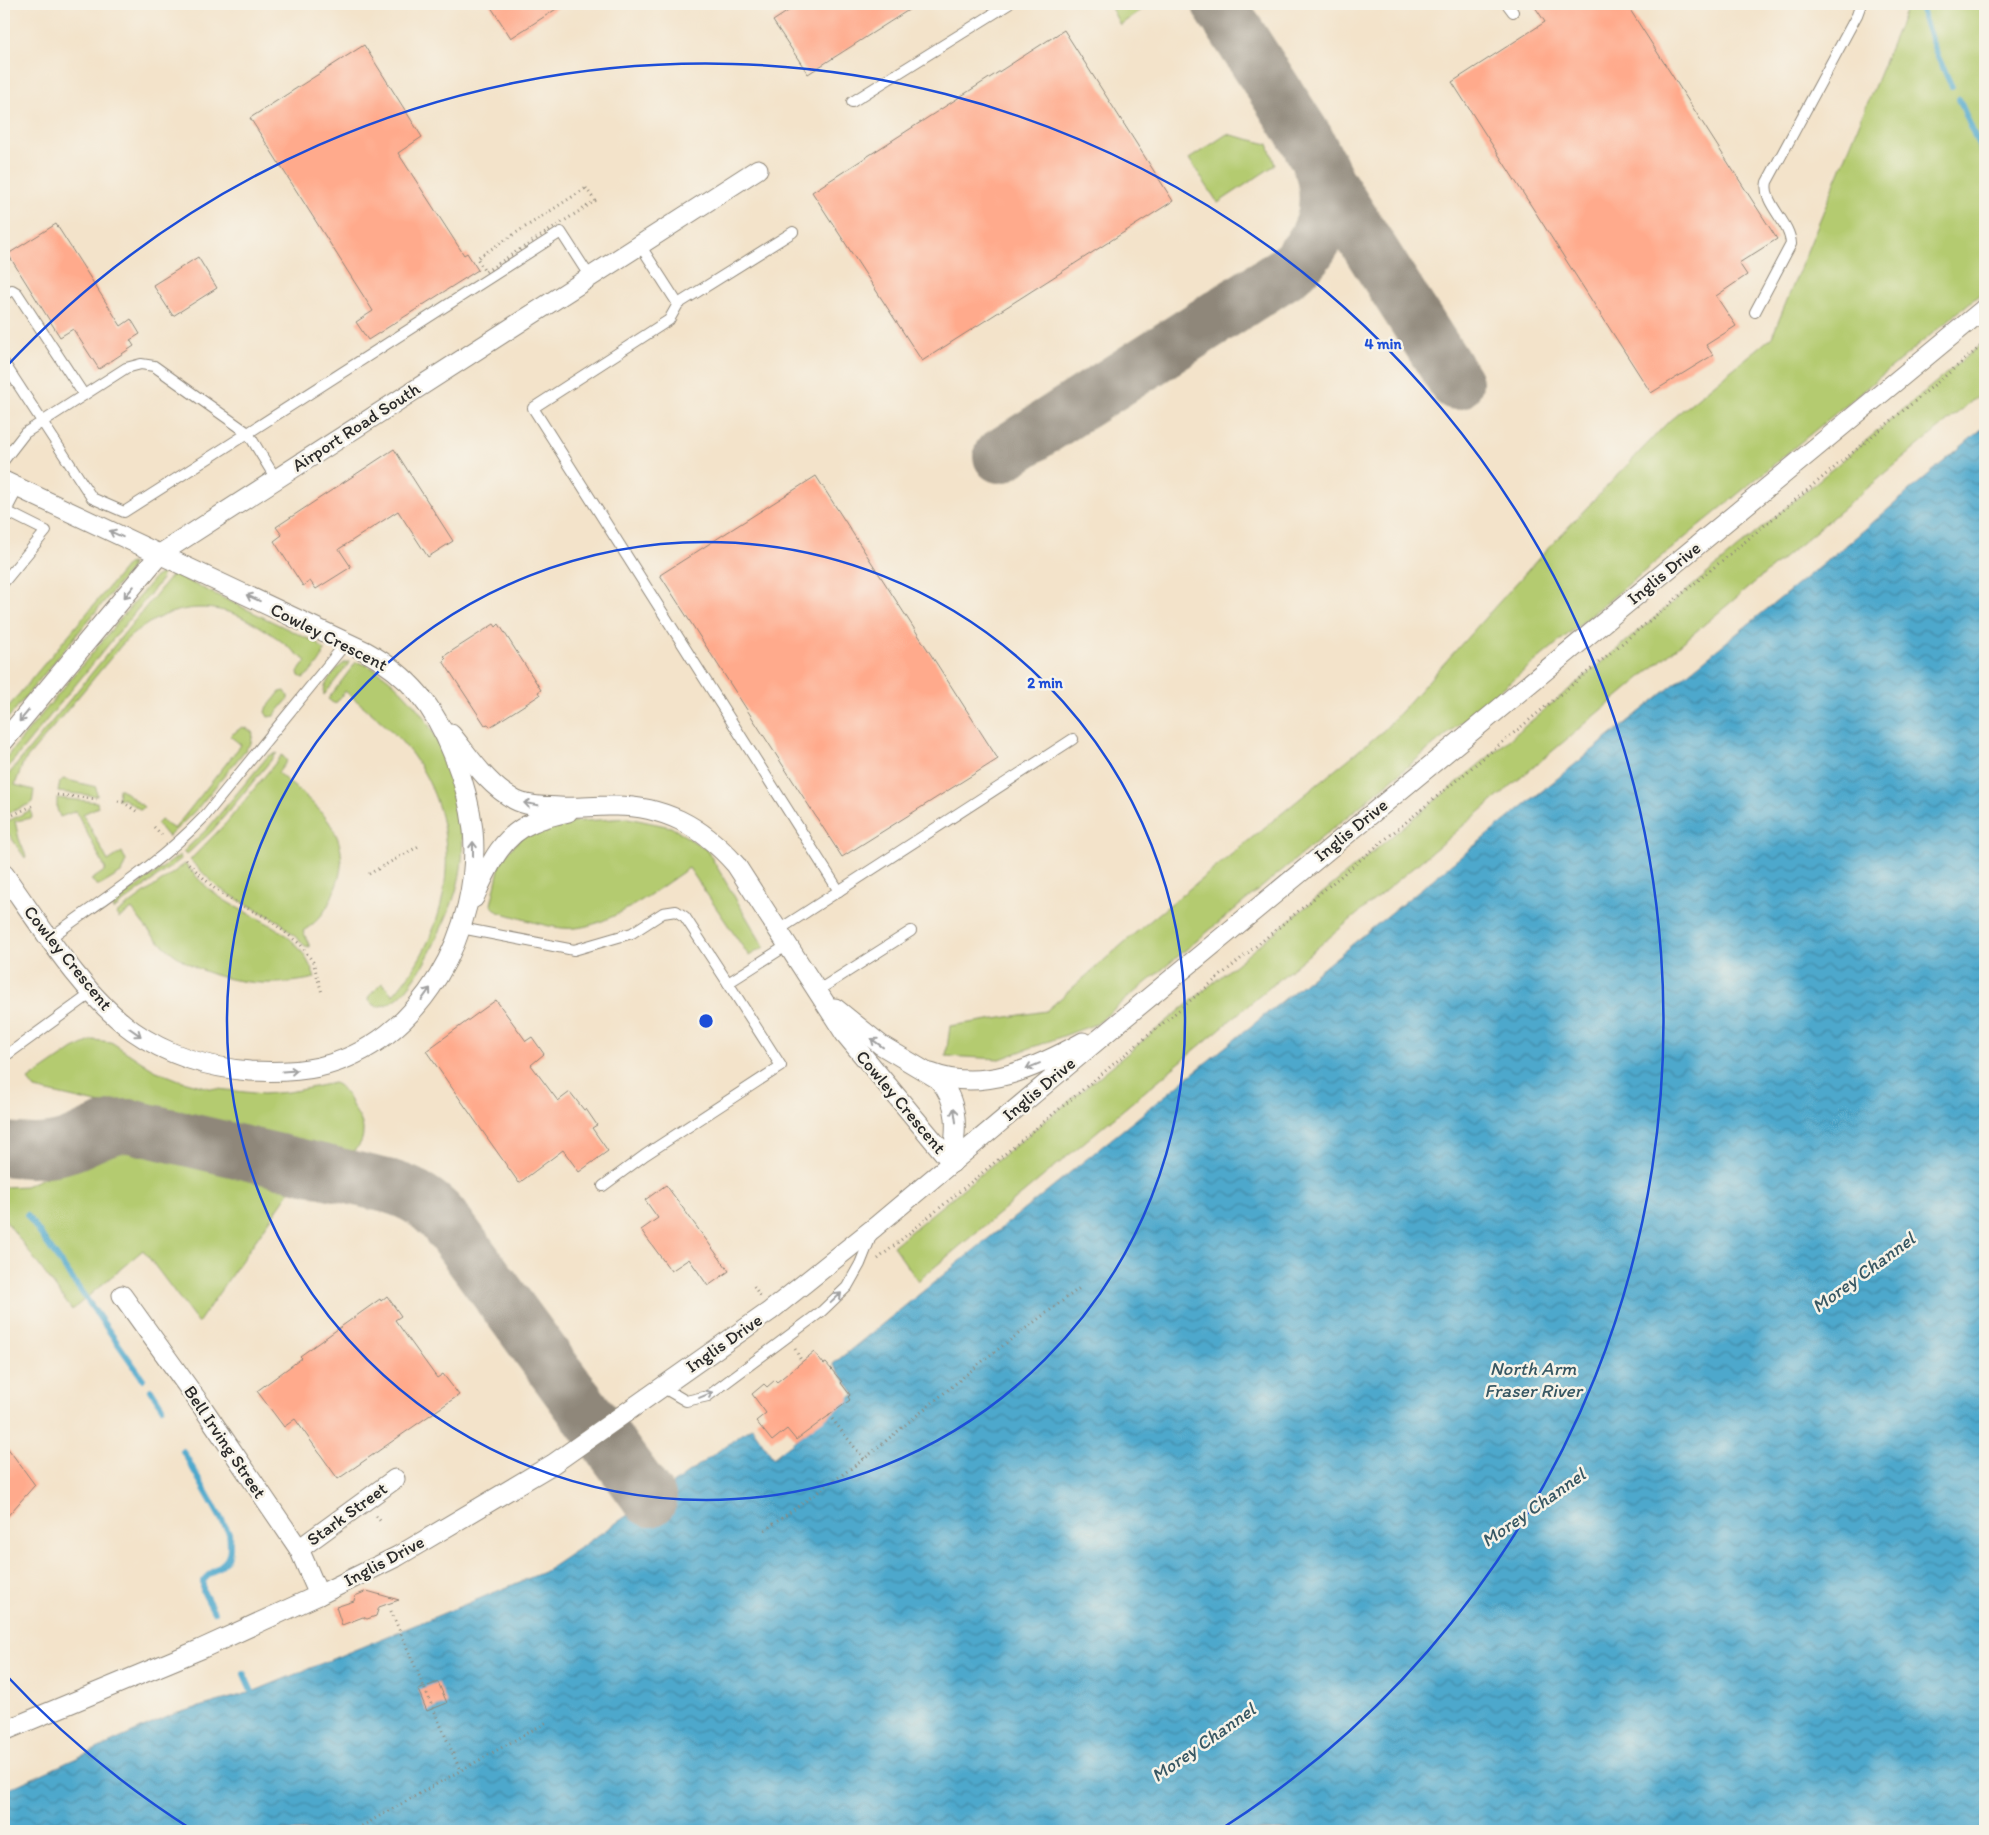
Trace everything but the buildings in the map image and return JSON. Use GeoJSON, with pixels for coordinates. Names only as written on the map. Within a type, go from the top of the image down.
{"type":"FeatureCollection","features":[{"type":"Feature","properties":{"kind":"street","name":"Airport Road South"},"geometry":{"type":"LineString","coordinates":[[4,741],[160,554],[758,169]]}},
{"type":"Feature","properties":{"kind":"street","name":"Inglis Drive"},"geometry":{"type":"LineString","coordinates":[[4,1731],[201,1649],[319,1595],[398,1556],[553,1464],[770,1311],[875,1228],[1123,1019],[1985,308]]}},
{"type":"Feature","properties":{"kind":"street","name":"Cowley Crescent"},"geometry":{"type":"LineString","coordinates":[[4,874],[92,993],[133,1031],[168,1051],[189,1058],[232,1069],[264,1072],[319,1067],[345,1059],[366,1048],[395,1027],[414,1010],[441,971],[463,922],[473,860],[473,831],[463,779],[449,745],[428,703],[402,676],[383,661],[346,642],[11,485]]}},
{"type":"Feature","properties":{"kind":"street"},"geometry":{"type":"LineString","coordinates":[[428,703],[480,770],[504,793],[516,801],[530,805],[580,808]]}},
{"type":"Feature","properties":{"kind":"street","name":"Cowley Crescent"},"geometry":{"type":"LineString","coordinates":[[580,808],[633,807],[660,812],[689,824],[720,848],[736,865],[845,1034],[952,1163]]}},
{"type":"Feature","properties":{"kind":"street"},"geometry":{"type":"LineString","coordinates":[[463,922],[490,864],[510,837],[535,821],[580,808]]}},
{"type":"Feature","properties":{"kind":"street","name":"Cowley Crescent"},"geometry":{"type":"LineString","coordinates":[[819,993],[881,1046],[919,1068],[943,1085],[954,1108],[957,1126],[952,1163]]}},
{"type":"Feature","properties":{"kind":"street"},"geometry":{"type":"LineString","coordinates":[[919,1068],[951,1079],[982,1080],[1004,1076],[1025,1070],[1052,1058],[1123,1019]]}},
{"type":"Feature","properties":{"kind":"street","name":"Bell Irving Street"},"geometry":{"type":"LineString","coordinates":[[122,1295],[201,1405],[299,1549],[319,1595]]}},
{"type":"Feature","properties":{"kind":"street","name":"Stark Street"},"geometry":{"type":"LineString","coordinates":[[299,1549],[395,1479]]}},
{"type":"Feature","properties":{"kind":"lane"},"geometry":{"type":"LineString","coordinates":[[852,102],[1009,4]]}},
{"type":"Feature","properties":{"kind":"lane"},"geometry":{"type":"LineString","coordinates":[[1754,312],[1791,244],[1791,234],[1766,192],[1767,182],[1857,15],[1861,4]]}},
{"type":"Feature","properties":{"kind":"lane"},"geometry":{"type":"LineString","coordinates":[[4,363],[92,498],[124,512],[561,232],[590,277]]}},
{"type":"Feature","properties":{"kind":"lane"},"geometry":{"type":"LineString","coordinates":[[793,232],[678,304],[669,320],[533,408],[839,891]]}},
{"type":"Feature","properties":{"kind":"lane"},"geometry":{"type":"LineString","coordinates":[[640,245],[678,304]]}},
{"type":"Feature","properties":{"kind":"lane"},"geometry":{"type":"LineString","coordinates":[[4,295],[12,290],[17,293],[84,395]]}},
{"type":"Feature","properties":{"kind":"lane"},"geometry":{"type":"LineString","coordinates":[[4,460],[25,433],[126,368],[141,364],[154,366],[248,433],[276,479]]}},
{"type":"Feature","properties":{"kind":"lane"},"geometry":{"type":"LineString","coordinates":[[4,582],[46,531],[6,511],[11,485]]}},
{"type":"Feature","properties":{"kind":"lane"},"geometry":{"type":"LineString","coordinates":[[50,938],[147,866],[189,832],[214,805],[346,642]]}},
{"type":"Feature","properties":{"kind":"lane"},"geometry":{"type":"LineString","coordinates":[[728,983],[839,891],[1072,739]]}},
{"type":"Feature","properties":{"kind":"lane"},"geometry":{"type":"LineString","coordinates":[[463,922],[574,950],[632,933],[663,913],[676,911],[685,917],[782,1066],[645,1155],[603,1186]]}},
{"type":"Feature","properties":{"kind":"lane"},"geometry":{"type":"LineString","coordinates":[[819,993],[911,931]]}},
{"type":"Feature","properties":{"kind":"lane"},"geometry":{"type":"LineString","coordinates":[[4,1057],[92,993]]}},
{"type":"Feature","properties":{"kind":"lane"},"geometry":{"type":"LineString","coordinates":[[662,1387],[686,1401],[708,1396],[822,1310],[847,1287],[860,1264],[875,1228]]}},
{"type":"Feature","properties":{"kind":"path"},"geometry":{"type":"LineString","coordinates":[[876,1261],[1985,343]]}},
{"type":"Feature","properties":{"kind":"path"},"geometry":{"type":"LineString","coordinates":[[57,795],[97,799]]}},
{"type":"Feature","properties":{"kind":"path"},"geometry":{"type":"LineString","coordinates":[[118,802],[124,802],[139,813]]}},
{"type":"Feature","properties":{"kind":"path"},"geometry":{"type":"LineString","coordinates":[[4,819],[32,806]]}},
{"type":"Feature","properties":{"kind":"path"},"geometry":{"type":"LineString","coordinates":[[154,826],[166,840]]}},
{"type":"Feature","properties":{"kind":"path"},"geometry":{"type":"LineString","coordinates":[[369,874],[419,846]]}},
{"type":"Feature","properties":{"kind":"path"},"geometry":{"type":"LineString","coordinates":[[184,860],[216,890],[266,918],[301,945],[313,962],[322,993]]}},
{"type":"Feature","properties":{"kind":"path"},"geometry":{"type":"LineString","coordinates":[[765,1530],[864,1459],[990,1356],[1081,1287]]}},
{"type":"Feature","properties":{"kind":"path"},"geometry":{"type":"LineString","coordinates":[[829,1415],[864,1459]]}},
{"type":"Feature","properties":{"kind":"path"},"geometry":{"type":"LineString","coordinates":[[392,1611],[460,1770]]}},
{"type":"Feature","properties":{"kind":"path"},"geometry":{"type":"LineString","coordinates":[[353,1831],[547,1722]]}},
{"type":"Feature","properties":{"kind":"green space"},"geometry":{"type":"Polygon","coordinates":[[[1109,4],[1150,4],[1120,25],[1109,4]]]}},
{"type":"Feature","properties":{"kind":"green space"},"geometry":{"type":"Polygon","coordinates":[[[1908,4],[1985,4],[1985,290],[1096,1024],[1000,1059],[946,1056],[950,1026],[1046,1011],[1134,934],[1384,730],[1538,559],[1669,421],[1772,337],[1908,4]]]}},
{"type":"Feature","properties":{"kind":"green space"},"geometry":{"type":"Polygon","coordinates":[[[1227,134],[1268,144],[1275,165],[1218,203],[1189,159],[1227,134]]]}},
{"type":"Feature","properties":{"kind":"green space"},"geometry":{"type":"Polygon","coordinates":[[[1985,341],[1985,390],[918,1281],[893,1246],[1493,753],[1985,341]]]}},
{"type":"Feature","properties":{"kind":"green space"},"geometry":{"type":"Polygon","coordinates":[[[132,563],[130,570],[4,723],[4,712],[128,564],[132,563]]]}},
{"type":"Feature","properties":{"kind":"green space"},"geometry":{"type":"Polygon","coordinates":[[[164,572],[159,583],[4,772],[4,760],[155,577],[164,572]]]}},
{"type":"Feature","properties":{"kind":"green space"},"geometry":{"type":"Polygon","coordinates":[[[172,575],[317,643],[324,650],[322,657],[303,678],[299,676],[298,672],[306,661],[271,634],[241,617],[224,611],[206,608],[173,612],[156,619],[125,641],[23,763],[15,785],[34,790],[32,803],[4,815],[4,780],[172,575]]]}},
{"type":"Feature","properties":{"kind":"green space"},"geometry":{"type":"Polygon","coordinates":[[[346,662],[350,662],[324,695],[325,686],[331,676],[346,662]]]}},
{"type":"Feature","properties":{"kind":"green space"},"geometry":{"type":"Polygon","coordinates":[[[356,662],[382,674],[397,686],[428,723],[447,762],[454,783],[462,827],[463,848],[458,885],[436,941],[419,971],[404,992],[390,1003],[379,1006],[371,1003],[368,997],[382,983],[393,995],[412,970],[428,943],[438,914],[445,884],[446,854],[443,824],[434,794],[420,766],[404,744],[345,691],[337,702],[333,703],[328,699],[356,662]]]}},
{"type":"Feature","properties":{"kind":"green space"},"geometry":{"type":"Polygon","coordinates":[[[285,691],[288,699],[274,716],[268,717],[265,712],[266,709],[280,692],[285,691]]]}},
{"type":"Feature","properties":{"kind":"green space"},"geometry":{"type":"Polygon","coordinates":[[[242,727],[253,733],[251,743],[197,809],[168,837],[157,824],[161,820],[174,829],[241,745],[230,736],[242,727]]]}},
{"type":"Feature","properties":{"kind":"green space"},"geometry":{"type":"Polygon","coordinates":[[[277,753],[212,831],[186,855],[183,852],[208,828],[268,756],[277,753]]]}},
{"type":"Feature","properties":{"kind":"green space"},"geometry":{"type":"Polygon","coordinates":[[[282,755],[287,761],[278,773],[306,797],[329,822],[337,836],[341,852],[341,869],[330,902],[319,918],[303,931],[310,947],[305,946],[280,922],[217,887],[190,860],[227,822],[282,755]]]}},
{"type":"Feature","properties":{"kind":"green space"},"geometry":{"type":"Polygon","coordinates":[[[63,779],[96,787],[97,796],[58,792],[60,782],[63,779]]]}},
{"type":"Feature","properties":{"kind":"green space"},"geometry":{"type":"Polygon","coordinates":[[[119,789],[144,807],[141,810],[124,799],[118,799],[119,789]]]}},
{"type":"Feature","properties":{"kind":"green space"},"geometry":{"type":"Polygon","coordinates":[[[57,798],[97,802],[98,807],[83,814],[108,861],[122,852],[126,861],[121,873],[101,885],[97,885],[91,880],[106,870],[76,811],[60,817],[57,809],[57,798]]]}},
{"type":"Feature","properties":{"kind":"green space"},"geometry":{"type":"Polygon","coordinates":[[[31,810],[32,818],[15,821],[25,858],[4,827],[4,823],[31,810]]]}},
{"type":"Feature","properties":{"kind":"green space"},"geometry":{"type":"Polygon","coordinates":[[[628,818],[671,827],[707,850],[764,947],[749,956],[689,868],[645,898],[612,917],[578,928],[554,927],[538,923],[498,912],[491,905],[500,864],[506,854],[522,837],[554,823],[628,818]]]}},
{"type":"Feature","properties":{"kind":"green space"},"geometry":{"type":"Polygon","coordinates":[[[180,855],[181,859],[113,910],[114,903],[180,855]]]}},
{"type":"Feature","properties":{"kind":"green space"},"geometry":{"type":"Polygon","coordinates":[[[185,864],[204,885],[218,896],[287,936],[307,960],[315,978],[295,982],[254,983],[214,975],[178,957],[154,936],[132,909],[119,918],[116,914],[185,864]]]}},
{"type":"Feature","properties":{"kind":"green space"},"geometry":{"type":"Polygon","coordinates":[[[93,1040],[111,1042],[154,1070],[179,1080],[209,1088],[263,1094],[289,1092],[334,1083],[346,1093],[360,1119],[363,1129],[362,1138],[358,1147],[354,1150],[334,1157],[35,1089],[28,1080],[73,1049],[93,1040]]]}},
{"type":"Feature","properties":{"kind":"green space"},"geometry":{"type":"Polygon","coordinates":[[[125,1132],[297,1181],[198,1323],[143,1250],[72,1310],[4,1218],[4,1187],[25,1186],[53,1174],[125,1132]]]}},
{"type":"Feature","properties":{"kind":"water","name":"North Arm Fraser River"},"geometry":{"type":"Polygon","coordinates":[[[1985,426],[1985,1831],[4,1831],[4,1791],[174,1714],[252,1692],[544,1572],[650,1500],[752,1427],[773,1458],[855,1394],[833,1364],[1850,542],[1985,426]]]}},
{"type":"Feature","properties":{"kind":"waterway"},"geometry":{"type":"LineString","coordinates":[[1919,4],[1935,50],[1952,87]]}},
{"type":"Feature","properties":{"kind":"waterway"},"geometry":{"type":"LineString","coordinates":[[1959,99],[1985,160]]}},
{"type":"Feature","properties":{"kind":"waterway"},"geometry":{"type":"LineString","coordinates":[[27,1215],[143,1379]]}},
{"type":"Feature","properties":{"kind":"waterway"},"geometry":{"type":"LineString","coordinates":[[151,1390],[162,1407]]}},
{"type":"Feature","properties":{"kind":"waterway"},"geometry":{"type":"LineString","coordinates":[[183,1451],[229,1533],[230,1545],[227,1558],[224,1563],[203,1581],[203,1591],[214,1612]]}},
{"type":"Feature","properties":{"kind":"waterway"},"geometry":{"type":"LineString","coordinates":[[244,1674],[252,1692]]}},
{"type":"Feature","properties":{"kind":"taxiway"},"geometry":{"type":"LineString","coordinates":[[1219,4],[1307,140],[1329,184],[1456,383]]}},
{"type":"Feature","properties":{"kind":"taxiway"},"geometry":{"type":"LineString","coordinates":[[1000,456],[1287,272],[1309,249],[1317,237],[1322,224],[1326,196],[1320,165]]}},
{"type":"Feature","properties":{"kind":"taxiway"},"geometry":{"type":"LineString","coordinates":[[4,1149],[51,1150],[75,1143],[104,1130],[130,1126],[391,1187],[414,1196],[427,1204],[444,1220],[650,1500]]}},
{"type":"Feature","properties":{"kind":"water label","name":"Morey Channel"},"geometry":{"type":"Point","coordinates":[1863,1272]}},
{"type":"Feature","properties":{"kind":"water label","name":"Morey Channel"},"geometry":{"type":"Point","coordinates":[1533,1507]}},
{"type":"Feature","properties":{"kind":"water label","name":"Morey Channel"},"geometry":{"type":"Point","coordinates":[1203,1742]}}]}
